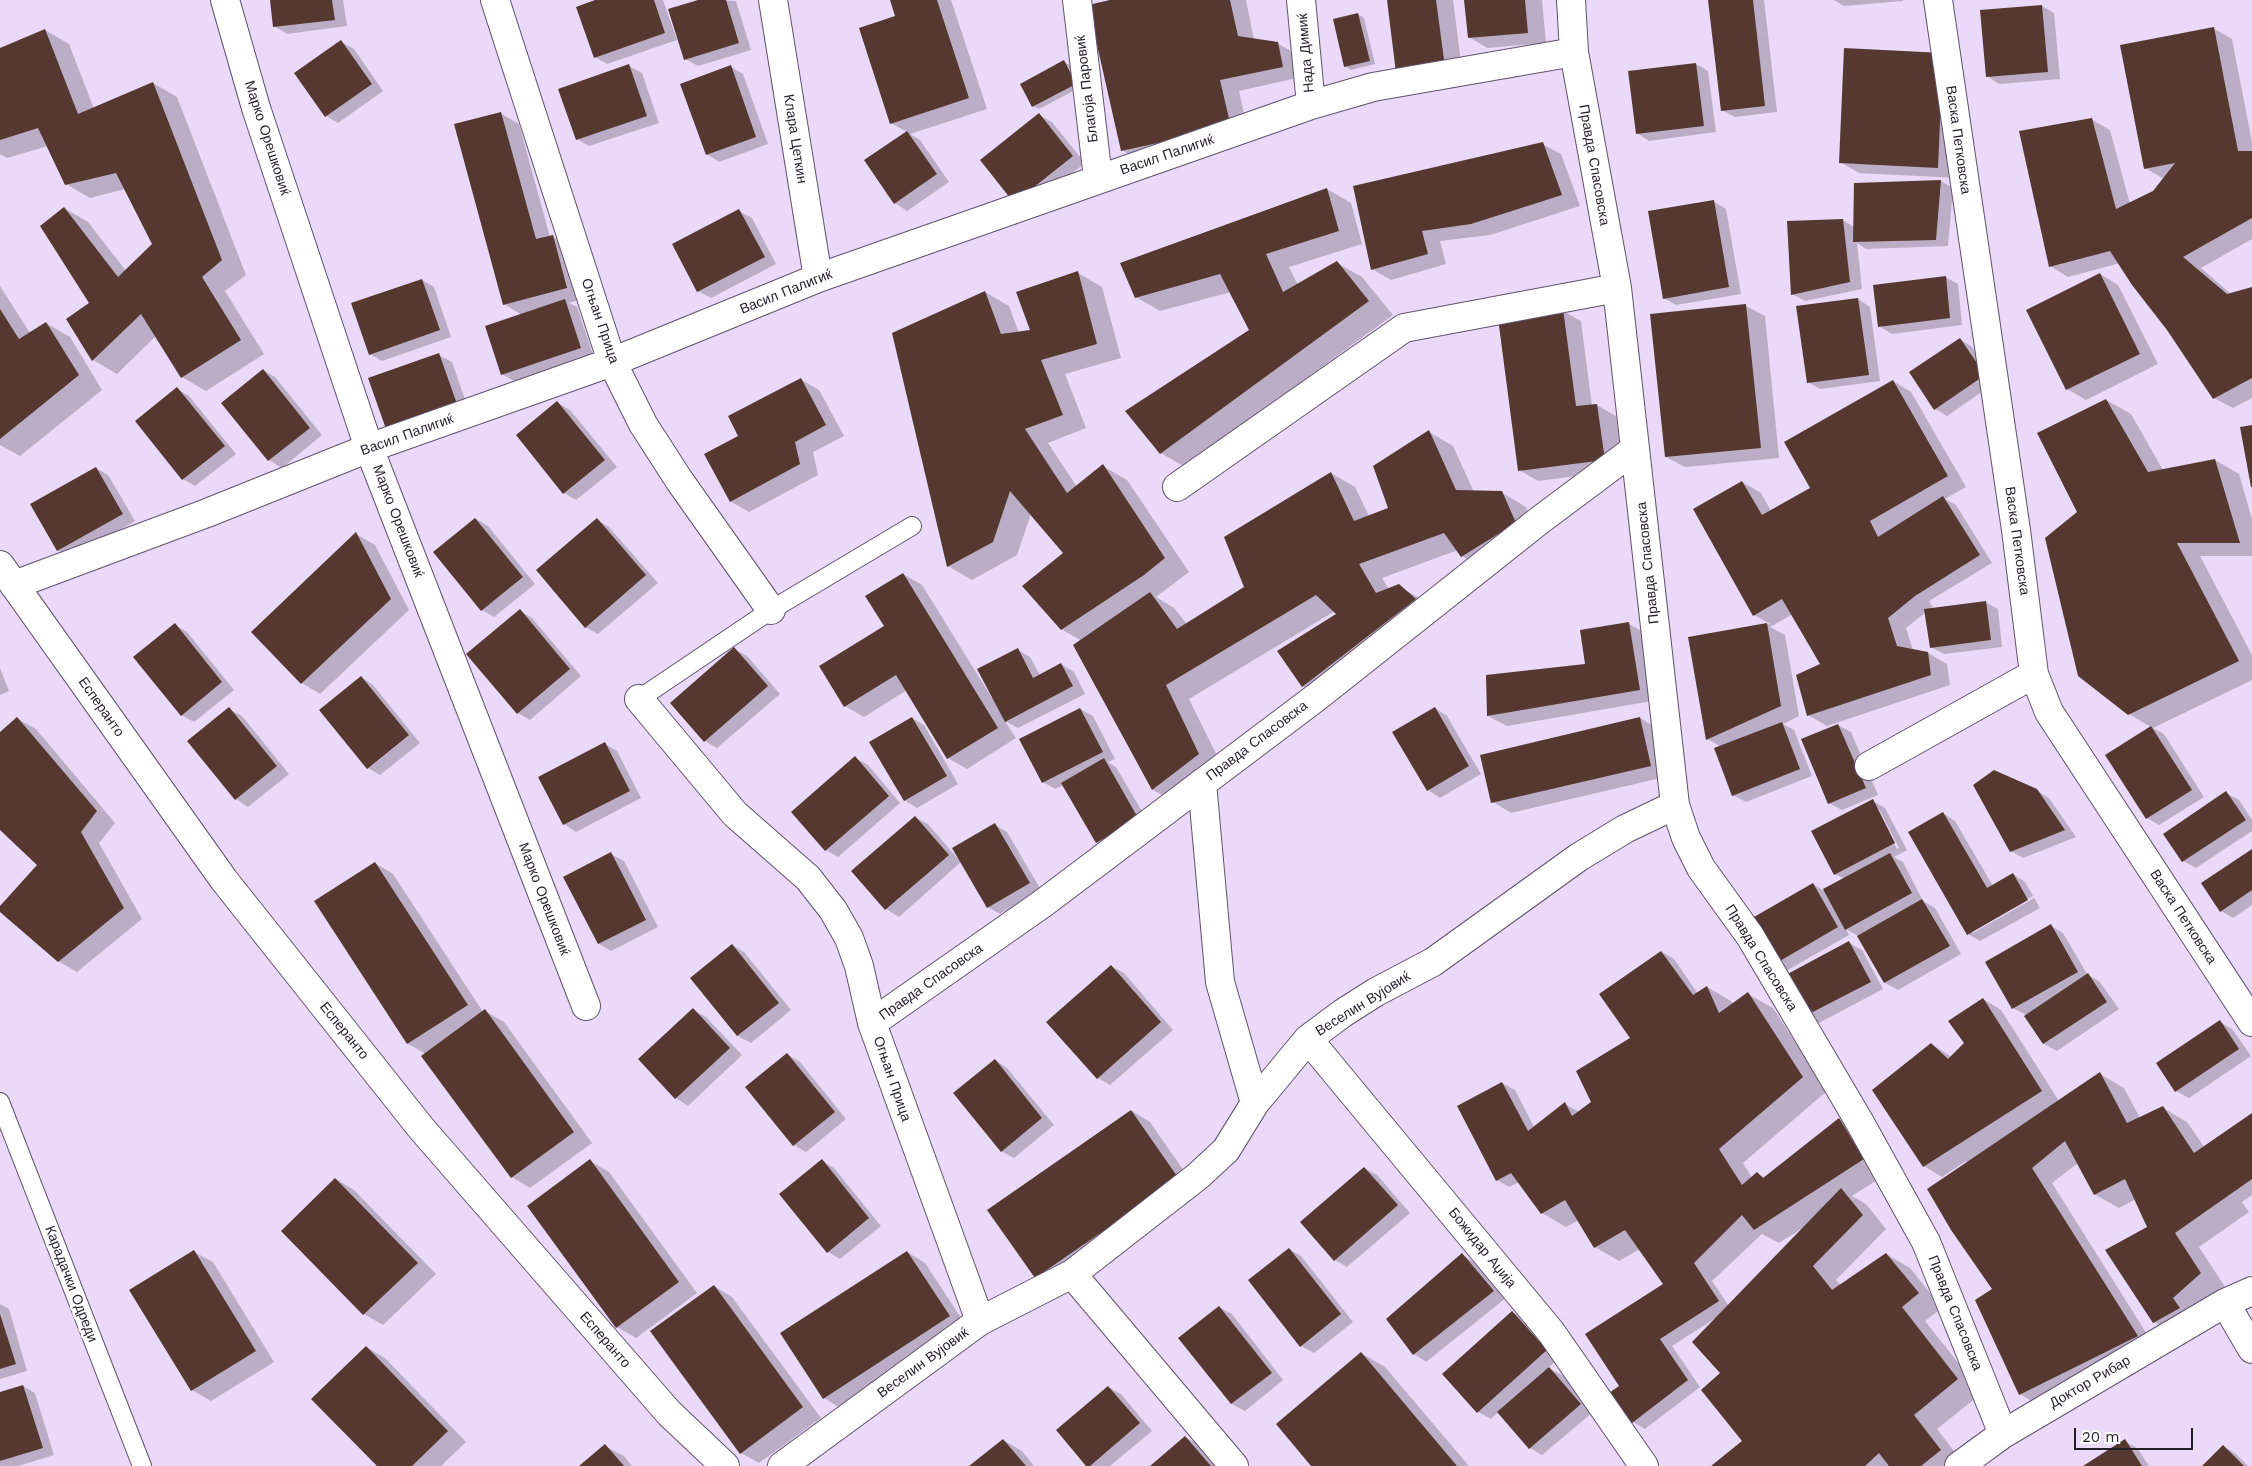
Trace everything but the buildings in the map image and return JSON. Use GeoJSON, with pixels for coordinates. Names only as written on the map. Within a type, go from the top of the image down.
{"type":"FeatureCollection","features":[{"type":"Feature","properties":{"kind":"street","name":"Марко Орешковиќ"},"geometry":{"type":"LineString","coordinates":[[224,0],[256,108],[370,448],[586,1006]]}},
{"type":"Feature","properties":{"kind":"street","name":"Огњан Прица"},"geometry":{"type":"LineString","coordinates":[[495,0],[612,362],[643,424],[679,480],[771,610]]}},
{"type":"Feature","properties":{"kind":"street","name":"Клара Цеткин"},"geometry":{"type":"LineString","coordinates":[[773,0],[818,278]]}},
{"type":"Feature","properties":{"kind":"street","name":"Благоја Паровиќ"},"geometry":{"type":"LineString","coordinates":[[1077,0],[1098,178]]}},
{"type":"Feature","properties":{"kind":"street","name":"Нада Димиќ"},"geometry":{"type":"LineString","coordinates":[[1301,0],[1311,105]]}},
{"type":"Feature","properties":{"kind":"street","name":"Правда Спасовска"},"geometry":{"type":"LineString","coordinates":[[1570,0],[1574,52],[1617,288],[1675,805],[1686,838],[1701,868],[1750,936],[1859,1121],[1926,1242],[2003,1434]]}},
{"type":"Feature","properties":{"kind":"street","name":"Васка Петковска"},"geometry":{"type":"LineString","coordinates":[[1938,0],[2016,530],[2034,674],[2049,712],[2252,1022]]}},
{"type":"Feature","properties":{"kind":"street","name":"Васил Палигиќ"},"geometry":{"type":"LineString","coordinates":[[7,575],[207,513],[370,448],[612,362],[818,278],[1098,178],[1311,105],[1373,87],[1574,52]]}},
{"type":"Feature","properties":{"kind":"street"},"geometry":{"type":"LineString","coordinates":[[1177,487],[1404,328],[1617,288]]}},
{"type":"Feature","properties":{"kind":"street","name":"Правда Спасовска"},"geometry":{"type":"LineString","coordinates":[[872,1023],[1042,904],[1318,696],[1540,520],[1635,449]]}},
{"type":"Feature","properties":{"kind":"street","name":"Есперанто"},"geometry":{"type":"LineString","coordinates":[[7,575],[224,880],[421,1128],[669,1413],[725,1466]]}},
{"type":"Feature","properties":{"kind":"street"},"geometry":{"type":"LineString","coordinates":[[1868,766],[2034,674]]}},
{"type":"Feature","properties":{"kind":"street","name":"Огњан Прица"},"geometry":{"type":"LineString","coordinates":[[639,700],[735,814],[808,878],[833,910],[849,938],[859,966],[872,1023],[930,1189],[980,1321]]}},
{"type":"Feature","properties":{"kind":"street"},"geometry":{"type":"LineString","coordinates":[[1202,783],[1220,982],[1255,1103]]}},
{"type":"Feature","properties":{"kind":"street","name":"Веселин Вујовиќ"},"geometry":{"type":"LineString","coordinates":[[782,1466],[980,1321],[1072,1274],[1205,1170],[1226,1150],[1255,1103],[1308,1039],[1368,998],[1433,962],[1579,857],[1625,829],[1675,805]]}},
{"type":"Feature","properties":{"kind":"street","name":"Божидар Аџија"},"geometry":{"type":"LineString","coordinates":[[1308,1039],[1551,1332],[1644,1466]]}},
{"type":"Feature","properties":{"kind":"street"},"geometry":{"type":"LineString","coordinates":[[1072,1274],[1234,1466]]}},
{"type":"Feature","properties":{"kind":"street","name":"Доктор Рибар"},"geometry":{"type":"LineString","coordinates":[[1959,1466],[2003,1434],[2225,1303],[2252,1291]]}},
{"type":"Feature","properties":{"kind":"street"},"geometry":{"type":"LineString","coordinates":[[2225,1303],[2252,1349]]}},
{"type":"Feature","properties":{"kind":"lane"},"geometry":{"type":"LineString","coordinates":[[639,700],[771,610],[912,526]]}},
{"type":"Feature","properties":{"kind":"lane","name":"Карадачки Одреди"},"geometry":{"type":"LineString","coordinates":[[0,1102],[142,1466]]}}]}
